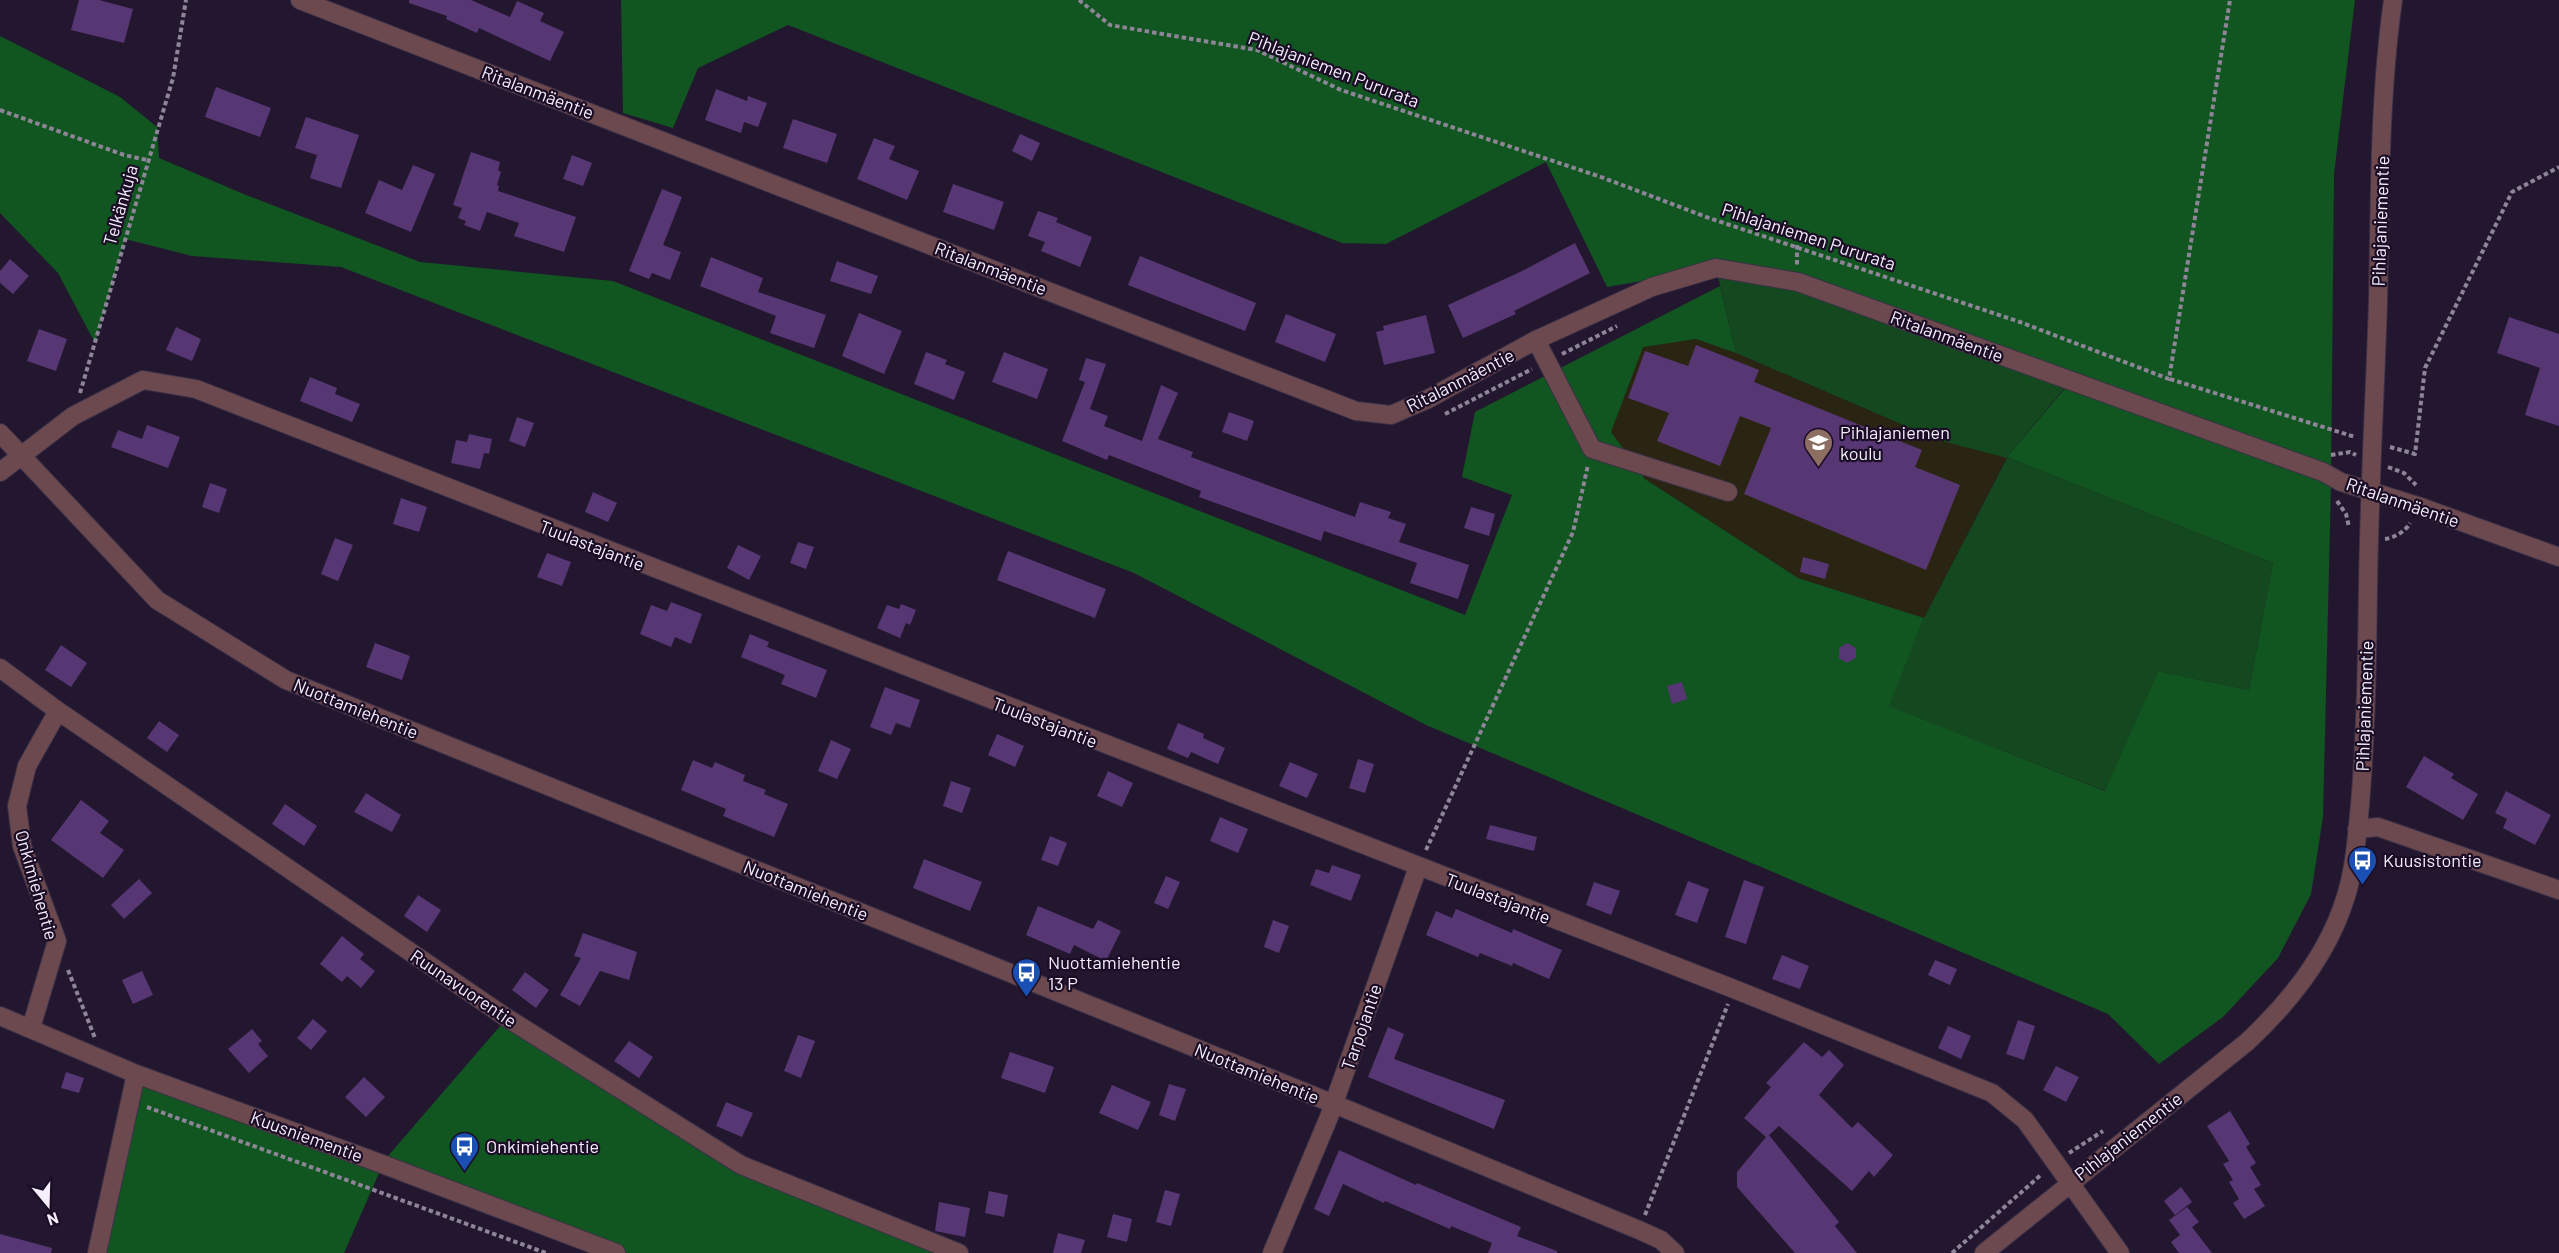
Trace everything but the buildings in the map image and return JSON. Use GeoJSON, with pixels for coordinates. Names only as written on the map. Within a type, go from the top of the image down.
{"type":"FeatureCollection","features":[{"type":"Feature","properties":{"kind":"street","name":"Ritalanmäentie"},"geometry":{"type":"LineString","coordinates":[[300,0],[1356,411],[1391,415],[1428,399],[1536,340],[1652,287],[1716,268],[1798,282],[2323,472],[2370,492],[2418,506],[2559,557]]}},
{"type":"Feature","properties":{"kind":"street","name":"Pihlajaniementie"},"geometry":{"type":"LineString","coordinates":[[1984,1253],[2068,1183],[2247,1042],[2295,992],[2319,957],[2337,921],[2347,893],[2357,829],[2366,742],[2371,442],[2388,33],[2393,0]]}},
{"type":"Feature","properties":{"kind":"street"},"geometry":{"type":"LineString","coordinates":[[1536,340],[1592,449],[1728,492]]}},
{"type":"Feature","properties":{"kind":"street","name":"Tuulastajantie"},"geometry":{"type":"LineString","coordinates":[[0,472],[73,416],[143,380],[196,389],[1734,989],[1992,1093],[2025,1120],[2068,1183]]}},
{"type":"Feature","properties":{"kind":"street","name":"Nuottamiehentie"},"geometry":{"type":"LineString","coordinates":[[0,433],[157,600],[286,680],[1334,1104],[1639,1230],[1661,1240],[1675,1253]]}},
{"type":"Feature","properties":{"kind":"street","name":"Ruunavuorentie"},"geometry":{"type":"LineString","coordinates":[[0,668],[58,711],[507,1018],[741,1165],[959,1253]]}},
{"type":"Feature","properties":{"kind":"street","name":"Onkimiehentie"},"geometry":{"type":"LineString","coordinates":[[31,1028],[57,941],[22,846],[17,806],[27,766],[58,711]]}},
{"type":"Feature","properties":{"kind":"street"},"geometry":{"type":"LineString","coordinates":[[2357,829],[2378,827],[2559,890]]}},
{"type":"Feature","properties":{"kind":"street","name":"Tarpojantie"},"geometry":{"type":"LineString","coordinates":[[1272,1253],[1334,1104],[1418,867]]}},
{"type":"Feature","properties":{"kind":"street","name":"Kuusniementie"},"geometry":{"type":"LineString","coordinates":[[0,1016],[136,1074],[616,1253]]}},
{"type":"Feature","properties":{"kind":"street"},"geometry":{"type":"LineString","coordinates":[[97,1253],[136,1074]]}},
{"type":"Feature","properties":{"kind":"street"},"geometry":{"type":"LineString","coordinates":[[2068,1183],[2120,1253]]}},
{"type":"Feature","properties":{"kind":"path","name":"Telkänkuja"},"geometry":{"type":"LineString","coordinates":[[73,416],[173,78],[186,0]]}},
{"type":"Feature","properties":{"kind":"path","name":"Pihlajaniemen Pururata"},"geometry":{"type":"LineString","coordinates":[[1079,0],[1110,25],[1257,50],[1341,90],[1601,177],[1709,218],[2008,318],[2169,379],[2415,454],[2425,368],[2512,192],[2559,167]]}},
{"type":"Feature","properties":{"kind":"path"},"geometry":{"type":"LineString","coordinates":[[2169,379],[2230,0]]}},
{"type":"Feature","properties":{"kind":"path"},"geometry":{"type":"LineString","coordinates":[[0,110],[124,155],[147,160]]}},
{"type":"Feature","properties":{"kind":"path"},"geometry":{"type":"LineString","coordinates":[[1440,416],[1627,321]]}},
{"type":"Feature","properties":{"kind":"path"},"geometry":{"type":"LineString","coordinates":[[1418,867],[1573,532],[1592,449]]}},
{"type":"Feature","properties":{"kind":"path"},"geometry":{"type":"LineString","coordinates":[[2323,472],[2332,454],[2350,452],[2372,461]]}},
{"type":"Feature","properties":{"kind":"path"},"geometry":{"type":"LineString","coordinates":[[2331,497],[2338,502],[2346,514],[2352,539],[2390,539],[2407,528],[2418,506]]}},
{"type":"Feature","properties":{"kind":"path"},"geometry":{"type":"LineString","coordinates":[[1639,1230],[1734,989]]}},
{"type":"Feature","properties":{"kind":"path"},"geometry":{"type":"LineString","coordinates":[[1952,1253],[2055,1163],[2104,1130]]}},
{"type":"Feature","properties":{"kind":"shaded area","name":"Pihlajaniemen koulu"},"geometry":{"type":"Polygon","coordinates":[[[1696,339],[1736,353],[1938,440],[2007,457],[1924,618],[1798,578],[1645,479],[1610,432],[1643,346],[1696,339]]]}},
{"type":"Feature","properties":{"kind":"green space"},"geometry":{"type":"Polygon","coordinates":[[[621,0],[2355,0],[2334,174],[2331,485],[2323,817],[2311,894],[2278,958],[2223,1017],[2159,1064],[2108,1014],[1426,725],[1134,573],[341,267],[192,256],[125,239],[95,343],[58,273],[0,213],[0,36],[120,97],[157,127],[159,158],[246,195],[420,262],[613,281],[1465,615],[1512,495],[1462,477],[1475,412],[1720,286],[1736,353],[1696,339],[1643,347],[1611,432],[1645,479],[1798,578],[1924,618],[1889,706],[2105,791],[2158,671],[2249,690],[2273,563],[2007,457],[2067,386],[1798,282],[1716,268],[1607,287],[1546,162],[1386,244],[1342,243],[788,25],[698,68],[673,128],[623,113],[621,0]]]}},
{"type":"Feature","properties":{"kind":"green space"},"geometry":{"type":"Polygon","coordinates":[[[1716,268],[1798,282],[2067,385],[2007,457],[2273,563],[2249,690],[2158,671],[2106,791],[1888,706],[1924,618],[2007,458],[1938,440],[1736,353],[1716,268]]]}},
{"type":"Feature","properties":{"kind":"green space"},"geometry":{"type":"Polygon","coordinates":[[[507,1018],[741,1165],[959,1253],[616,1253],[383,1164],[344,1253],[101,1253],[136,1074],[382,1163],[507,1018]]]}},
{"type":"Feature","properties":{"kind":"place","name":"Pihlajaniemen koulu"},"geometry":{"type":"Point","coordinates":[1819,468]}},
{"type":"Feature","properties":{"kind":"place","name":"Kuusistontie"},"geometry":{"type":"Point","coordinates":[2362,886]}},
{"type":"Feature","properties":{"kind":"place","name":"Nuottamiehentie 13 P"},"geometry":{"type":"Point","coordinates":[1027,998]}},
{"type":"Feature","properties":{"kind":"place","name":"Onkimiehentie"},"geometry":{"type":"Point","coordinates":[465,1172]}}]}
